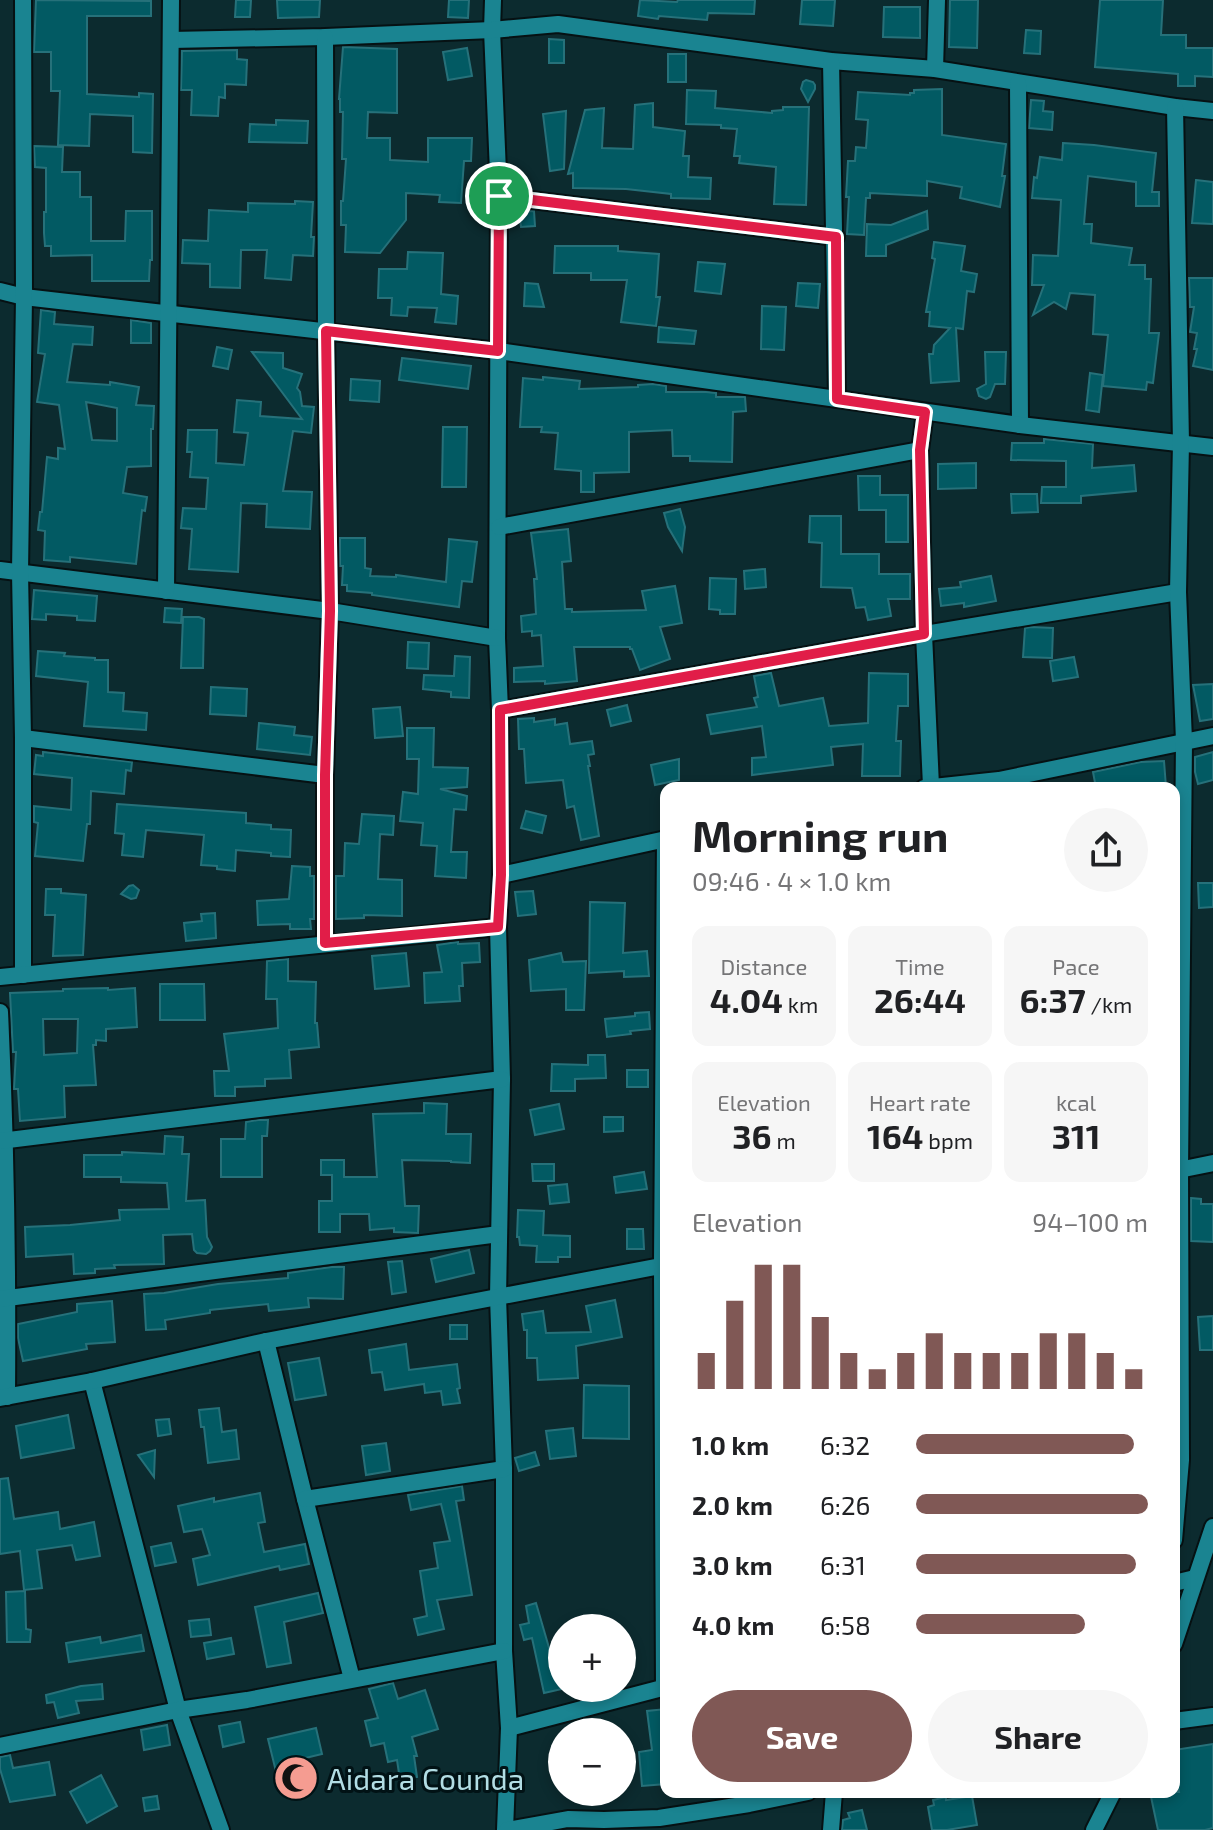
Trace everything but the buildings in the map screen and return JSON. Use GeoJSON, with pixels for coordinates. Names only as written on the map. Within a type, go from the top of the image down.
{"type":"FeatureCollection","features":[{"type":"Feature","properties":{"kind":"street"},"geometry":{"type":"LineString","coordinates":[[23,0],[24,297],[20,572],[23,975]]}},
{"type":"Feature","properties":{"kind":"street"},"geometry":{"type":"LineString","coordinates":[[166,591],[171,0]]}},
{"type":"Feature","properties":{"kind":"street"},"geometry":{"type":"LineString","coordinates":[[493,0],[499,196],[497,638],[502,1079],[498,1297],[504,1469],[504,1651],[509,1728],[506,1830],[568,1819],[659,1818],[778,1798]]}},
{"type":"Feature","properties":{"kind":"street"},"geometry":{"type":"LineString","coordinates":[[935,69],[937,0]]}},
{"type":"Feature","properties":{"kind":"street"},"geometry":{"type":"LineString","coordinates":[[171,40],[325,37],[558,24],[831,61],[935,69],[1213,111]]}},
{"type":"Feature","properties":{"kind":"street"},"geometry":{"type":"LineString","coordinates":[[325,37],[330,611],[325,775],[325,943]]}},
{"type":"Feature","properties":{"kind":"street"},"geometry":{"type":"LineString","coordinates":[[831,61],[837,399]]}},
{"type":"Feature","properties":{"kind":"street"},"geometry":{"type":"LineString","coordinates":[[1018,83],[1020,425]]}},
{"type":"Feature","properties":{"kind":"street"},"geometry":{"type":"LineString","coordinates":[[1175,107],[1181,443],[1178,592],[1184,741],[1180,987]]}},
{"type":"Feature","properties":{"kind":"street"},"geometry":{"type":"LineString","coordinates":[[499,196],[836,237]]}},
{"type":"Feature","properties":{"kind":"street"},"geometry":{"type":"LineString","coordinates":[[0,291],[24,297],[498,351],[1020,425],[1213,447]]}},
{"type":"Feature","properties":{"kind":"street"},"geometry":{"type":"LineString","coordinates":[[925,412],[920,450],[927,782]]}},
{"type":"Feature","properties":{"kind":"street"},"geometry":{"type":"LineString","coordinates":[[499,527],[920,450]]}},
{"type":"Feature","properties":{"kind":"street"},"geometry":{"type":"LineString","coordinates":[[0,570],[330,611],[497,638]]}},
{"type":"Feature","properties":{"kind":"street"},"geometry":{"type":"LineString","coordinates":[[500,710],[1178,592]]}},
{"type":"Feature","properties":{"kind":"street"},"geometry":{"type":"LineString","coordinates":[[1008,782],[1213,736]]}},
{"type":"Feature","properties":{"kind":"street"},"geometry":{"type":"LineString","coordinates":[[23,738],[325,775]]}},
{"type":"Feature","properties":{"kind":"street"},"geometry":{"type":"LineString","coordinates":[[501,875],[660,840]]}},
{"type":"Feature","properties":{"kind":"street"},"geometry":{"type":"LineString","coordinates":[[0,977],[498,927]]}},
{"type":"Feature","properties":{"kind":"street"},"geometry":{"type":"LineString","coordinates":[[0,1012],[4,1398],[266,1341],[660,1267]]}},
{"type":"Feature","properties":{"kind":"street"},"geometry":{"type":"LineString","coordinates":[[3,1141],[502,1079]]}},
{"type":"Feature","properties":{"kind":"street"},"geometry":{"type":"LineString","coordinates":[[1180,1170],[1213,1163]]}},
{"type":"Feature","properties":{"kind":"street"},"geometry":{"type":"LineString","coordinates":[[4,1298],[499,1234]]}},
{"type":"Feature","properties":{"kind":"street"},"geometry":{"type":"LineString","coordinates":[[266,1341],[352,1679]]}},
{"type":"Feature","properties":{"kind":"street"},"geometry":{"type":"LineString","coordinates":[[92,1381],[178,1710],[221,1830]]}},
{"type":"Feature","properties":{"kind":"street"},"geometry":{"type":"LineString","coordinates":[[1180,1388],[1180,1471]]}},
{"type":"Feature","properties":{"kind":"street"},"geometry":{"type":"LineString","coordinates":[[305,1499],[504,1469]]}},
{"type":"Feature","properties":{"kind":"street"},"geometry":{"type":"LineString","coordinates":[[1180,1625],[1213,1527]]}},
{"type":"Feature","properties":{"kind":"street"},"geometry":{"type":"LineString","coordinates":[[1180,1582],[1195,1578]]}},
{"type":"Feature","properties":{"kind":"street"},"geometry":{"type":"LineString","coordinates":[[0,1745],[504,1651]]}},
{"type":"Feature","properties":{"kind":"street"},"geometry":{"type":"LineString","coordinates":[[509,1728],[660,1689]]}},
{"type":"Feature","properties":{"kind":"street"},"geometry":{"type":"LineString","coordinates":[[1180,1720],[1213,1716]]}},
{"type":"Feature","properties":{"kind":"street"},"geometry":{"type":"LineString","coordinates":[[831,1830],[834,1798]]}},
{"type":"Feature","properties":{"kind":"street"},"geometry":{"type":"LineString","coordinates":[[1094,1830],[1110,1798]]}},
{"type":"Feature","properties":{"kind":"place","name":"Aidara Counda"},"geometry":{"type":"Point","coordinates":[296,1778]}},
{"type":"Feature","properties":{"kind":"route"},"geometry":{"type":"LineString","coordinates":[[499,196],[836,237],[837,399],[925,412],[920,450],[924,634],[500,710],[501,875],[498,927],[325,943],[325,775],[330,611],[326,331],[498,351],[499,196]]}}]}
